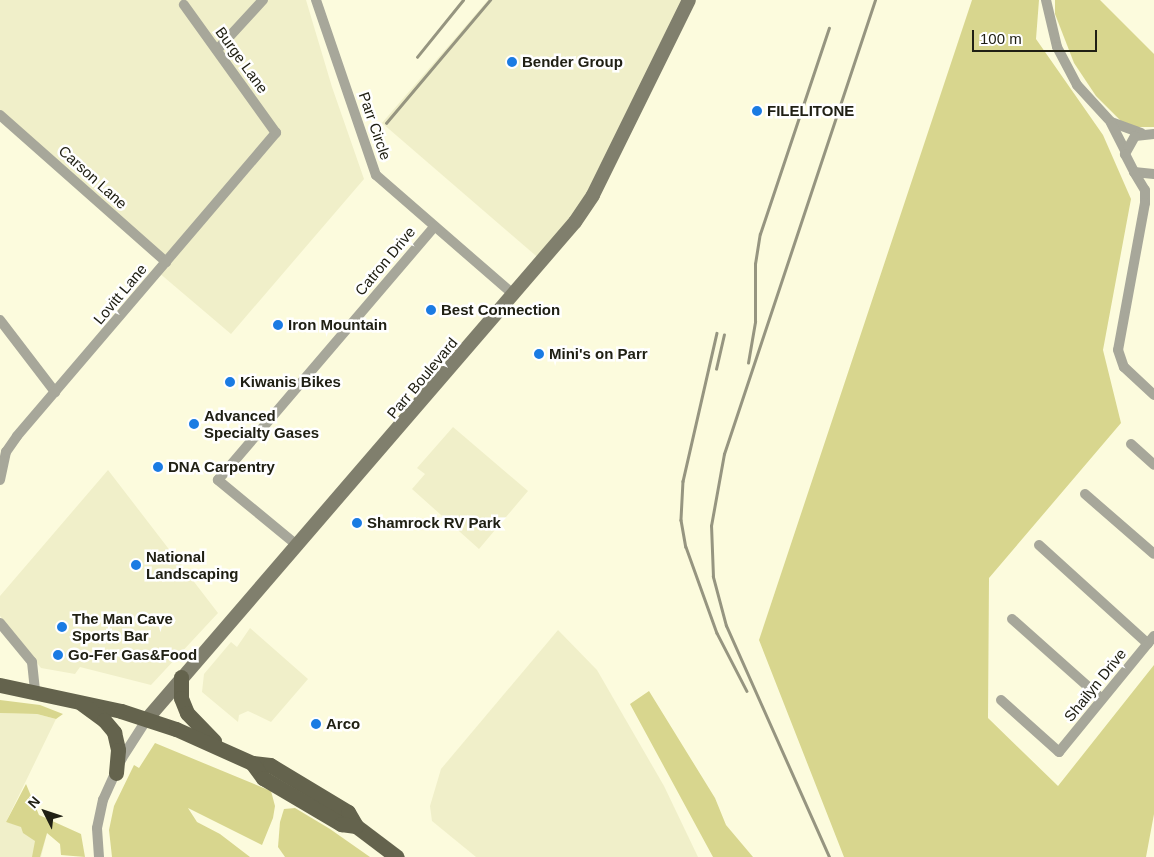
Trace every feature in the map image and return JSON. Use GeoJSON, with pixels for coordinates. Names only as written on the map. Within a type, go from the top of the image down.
{"type":"FeatureCollection","features":[{"type":"Feature","properties":{"kind":"main road","name":"Parr Boulevard"},"geometry":{"type":"LineString","coordinates":[[146,719],[298,546],[575,222],[593,195],[689,0]]}},
{"type":"Feature","properties":{"kind":"main road"},"geometry":{"type":"LineString","coordinates":[[181,677],[181,698],[187,713],[223,749]]}},
{"type":"Feature","properties":{"kind":"main road"},"geometry":{"type":"LineString","coordinates":[[0,685],[75,699],[146,719],[223,749],[252,763],[263,778],[341,824],[356,826],[397,857]]}},
{"type":"Feature","properties":{"kind":"main road"},"geometry":{"type":"LineString","coordinates":[[75,699],[104,720],[114,732],[118,750],[116,773]]}},
{"type":"Feature","properties":{"kind":"street"},"geometry":{"type":"LineString","coordinates":[[217,50],[263,0]]}},
{"type":"Feature","properties":{"kind":"street","name":"Parr Circle"},"geometry":{"type":"LineString","coordinates":[[316,0],[370,164],[384,184],[514,295]]}},
{"type":"Feature","properties":{"kind":"street"},"geometry":{"type":"LineString","coordinates":[[1046,0],[1050,26],[1067,68],[1086,97],[1111,122],[1125,151],[1126,161],[1145,190]]}},
{"type":"Feature","properties":{"kind":"street","name":"Burge Lane"},"geometry":{"type":"LineString","coordinates":[[184,5],[276,133]]}},
{"type":"Feature","properties":{"kind":"street","name":"Carson Lane"},"geometry":{"type":"LineString","coordinates":[[0,115],[166,262]]}},
{"type":"Feature","properties":{"kind":"street"},"geometry":{"type":"LineString","coordinates":[[1111,122],[1141,133],[1154,134]]}},
{"type":"Feature","properties":{"kind":"street","name":"Lovitt Lane"},"geometry":{"type":"LineString","coordinates":[[0,480],[6,452],[276,133]]}},
{"type":"Feature","properties":{"kind":"street"},"geometry":{"type":"LineString","coordinates":[[1125,151],[1129,141],[1141,133]]}},
{"type":"Feature","properties":{"kind":"street"},"geometry":{"type":"LineString","coordinates":[[1134,172],[1154,175],[1145,190],[1118,350],[1124,367],[1154,395]]}},
{"type":"Feature","properties":{"kind":"street","name":"Catron Drive"},"geometry":{"type":"LineString","coordinates":[[298,546],[218,480],[434,227]]}},
{"type":"Feature","properties":{"kind":"street"},"geometry":{"type":"LineString","coordinates":[[0,320],[55,392]]}},
{"type":"Feature","properties":{"kind":"street"},"geometry":{"type":"LineString","coordinates":[[1131,444],[1154,465]]}},
{"type":"Feature","properties":{"kind":"street"},"geometry":{"type":"LineString","coordinates":[[1085,494],[1154,554]]}},
{"type":"Feature","properties":{"kind":"street"},"geometry":{"type":"LineString","coordinates":[[1039,544],[1151,640]]}},
{"type":"Feature","properties":{"kind":"street"},"geometry":{"type":"LineString","coordinates":[[1012,618],[1102,699]]}},
{"type":"Feature","properties":{"kind":"street"},"geometry":{"type":"LineString","coordinates":[[0,623],[32,662],[35,691]]}},
{"type":"Feature","properties":{"kind":"street","name":"Shailyn Drive"},"geometry":{"type":"LineString","coordinates":[[1001,700],[1059,752],[1151,640]]}},
{"type":"Feature","properties":{"kind":"street"},"geometry":{"type":"LineString","coordinates":[[99,857],[99,814],[116,773],[146,719]]}},
{"type":"Feature","properties":{"kind":"shaded area"},"geometry":{"type":"Polygon","coordinates":[[[0,0],[306,0],[332,87],[364,179],[231,334],[158,272],[166,262],[0,115],[0,0]]]}},
{"type":"Feature","properties":{"kind":"shaded area","name":"Bender Group"},"geometry":{"type":"Polygon","coordinates":[[[488,0],[683,0],[593,195],[542,261],[382,123],[488,0]]]}},
{"type":"Feature","properties":{"kind":"shaded area"},"geometry":{"type":"Polygon","coordinates":[[[972,0],[1039,0],[1036,39],[1103,135],[1131,199],[1103,350],[1121,423],[989,578],[988,718],[1058,786],[1154,665],[1154,814],[1146,857],[844,857],[759,640],[972,0]]]}},
{"type":"Feature","properties":{"kind":"shaded area"},"geometry":{"type":"Polygon","coordinates":[[[1055,0],[1100,0],[1154,54],[1154,127],[1131,127],[1122,122],[1096,96],[1074,63],[1055,14],[1055,0]]]}},
{"type":"Feature","properties":{"kind":"shaded area"},"geometry":{"type":"Polygon","coordinates":[[[453,427],[528,491],[479,549],[412,489],[425,474],[417,468],[453,427]]]}},
{"type":"Feature","properties":{"kind":"shaded area","name":"National Landscaping"},"geometry":{"type":"Polygon","coordinates":[[[108,470],[218,613],[151,685],[80,667],[75,674],[41,668],[0,616],[0,596],[108,470]]]}},
{"type":"Feature","properties":{"kind":"shaded area"},"geometry":{"type":"Polygon","coordinates":[[[250,628],[308,679],[271,722],[248,711],[239,715],[238,722],[202,692],[204,674],[231,642],[237,647],[250,628]]]}},
{"type":"Feature","properties":{"kind":"shaded area"},"geometry":{"type":"Polygon","coordinates":[[[558,630],[597,670],[664,786],[698,857],[476,857],[432,821],[430,806],[441,769],[558,630]]]}},
{"type":"Feature","properties":{"kind":"shaded area"},"geometry":{"type":"Polygon","coordinates":[[[649,691],[715,798],[726,825],[753,857],[713,857],[630,704],[649,691]]]}},
{"type":"Feature","properties":{"kind":"shaded area"},"geometry":{"type":"Polygon","coordinates":[[[0,700],[40,705],[63,714],[56,719],[37,714],[0,713],[0,700]]]}},
{"type":"Feature","properties":{"kind":"shaded area"},"geometry":{"type":"Polygon","coordinates":[[[0,713],[37,714],[56,719],[6,822],[47,833],[41,857],[0,857],[0,713]]]}},
{"type":"Feature","properties":{"kind":"shaded area"},"geometry":{"type":"Polygon","coordinates":[[[155,743],[271,791],[275,806],[273,818],[262,845],[188,808],[197,822],[220,834],[250,857],[112,857],[109,830],[114,806],[134,765],[139,768],[155,743]]]}},
{"type":"Feature","properties":{"kind":"shaded area"},"geometry":{"type":"Polygon","coordinates":[[[26,784],[39,815],[81,834],[85,857],[61,855],[60,844],[47,833],[40,857],[32,857],[35,841],[23,833],[21,827],[6,822],[26,784]]]}},
{"type":"Feature","properties":{"kind":"shaded area"},"geometry":{"type":"Polygon","coordinates":[[[295,808],[330,829],[370,857],[285,857],[278,847],[280,822],[284,809],[295,808]]]}},
{"type":"Feature","properties":{"kind":"railway"},"geometry":{"type":"LineString","coordinates":[[417,57],[463,0]]}},
{"type":"Feature","properties":{"kind":"railway"},"geometry":{"type":"LineString","coordinates":[[386,123],[490,0]]}},
{"type":"Feature","properties":{"kind":"railway"},"geometry":{"type":"LineString","coordinates":[[829,857],[726,626],[713,577],[711,526],[724,454],[875,0]]}},
{"type":"Feature","properties":{"kind":"railway"},"geometry":{"type":"LineString","coordinates":[[748,363],[755,322],[755,264],[760,234],[829,28]]}},
{"type":"Feature","properties":{"kind":"railway"},"geometry":{"type":"LineString","coordinates":[[717,333],[683,481],[681,520],[686,547],[717,633],[747,691]]}},
{"type":"Feature","properties":{"kind":"railway"},"geometry":{"type":"LineString","coordinates":[[716,369],[724,335]]}},
{"type":"Feature","properties":{"kind":"place","name":"Bender Group"},"geometry":{"type":"Point","coordinates":[512,62]}},
{"type":"Feature","properties":{"kind":"place","name":"FILELITONE"},"geometry":{"type":"Point","coordinates":[757,111]}},
{"type":"Feature","properties":{"kind":"place","name":"Best Connection"},"geometry":{"type":"Point","coordinates":[431,310]}},
{"type":"Feature","properties":{"kind":"place","name":"Iron Mountain"},"geometry":{"type":"Point","coordinates":[278,325]}},
{"type":"Feature","properties":{"kind":"place","name":"Mini's on Parr"},"geometry":{"type":"Point","coordinates":[539,354]}},
{"type":"Feature","properties":{"kind":"place","name":"Kiwanis Bikes"},"geometry":{"type":"Point","coordinates":[230,382]}},
{"type":"Feature","properties":{"kind":"place","name":"Advanced Specialty Gases"},"geometry":{"type":"Point","coordinates":[194,424]}},
{"type":"Feature","properties":{"kind":"place","name":"DNA Carpentry"},"geometry":{"type":"Point","coordinates":[158,467]}},
{"type":"Feature","properties":{"kind":"place","name":"Shamrock RV Park"},"geometry":{"type":"Point","coordinates":[357,523]}},
{"type":"Feature","properties":{"kind":"place","name":"National Landscaping"},"geometry":{"type":"Point","coordinates":[136,565]}},
{"type":"Feature","properties":{"kind":"place","name":"The Man Cave Sports Bar"},"geometry":{"type":"Point","coordinates":[62,627]}},
{"type":"Feature","properties":{"kind":"place","name":"Go-Fer Gas&Food"},"geometry":{"type":"Point","coordinates":[58,655]}},
{"type":"Feature","properties":{"kind":"place","name":"Arco"},"geometry":{"type":"Point","coordinates":[316,724]}}]}
